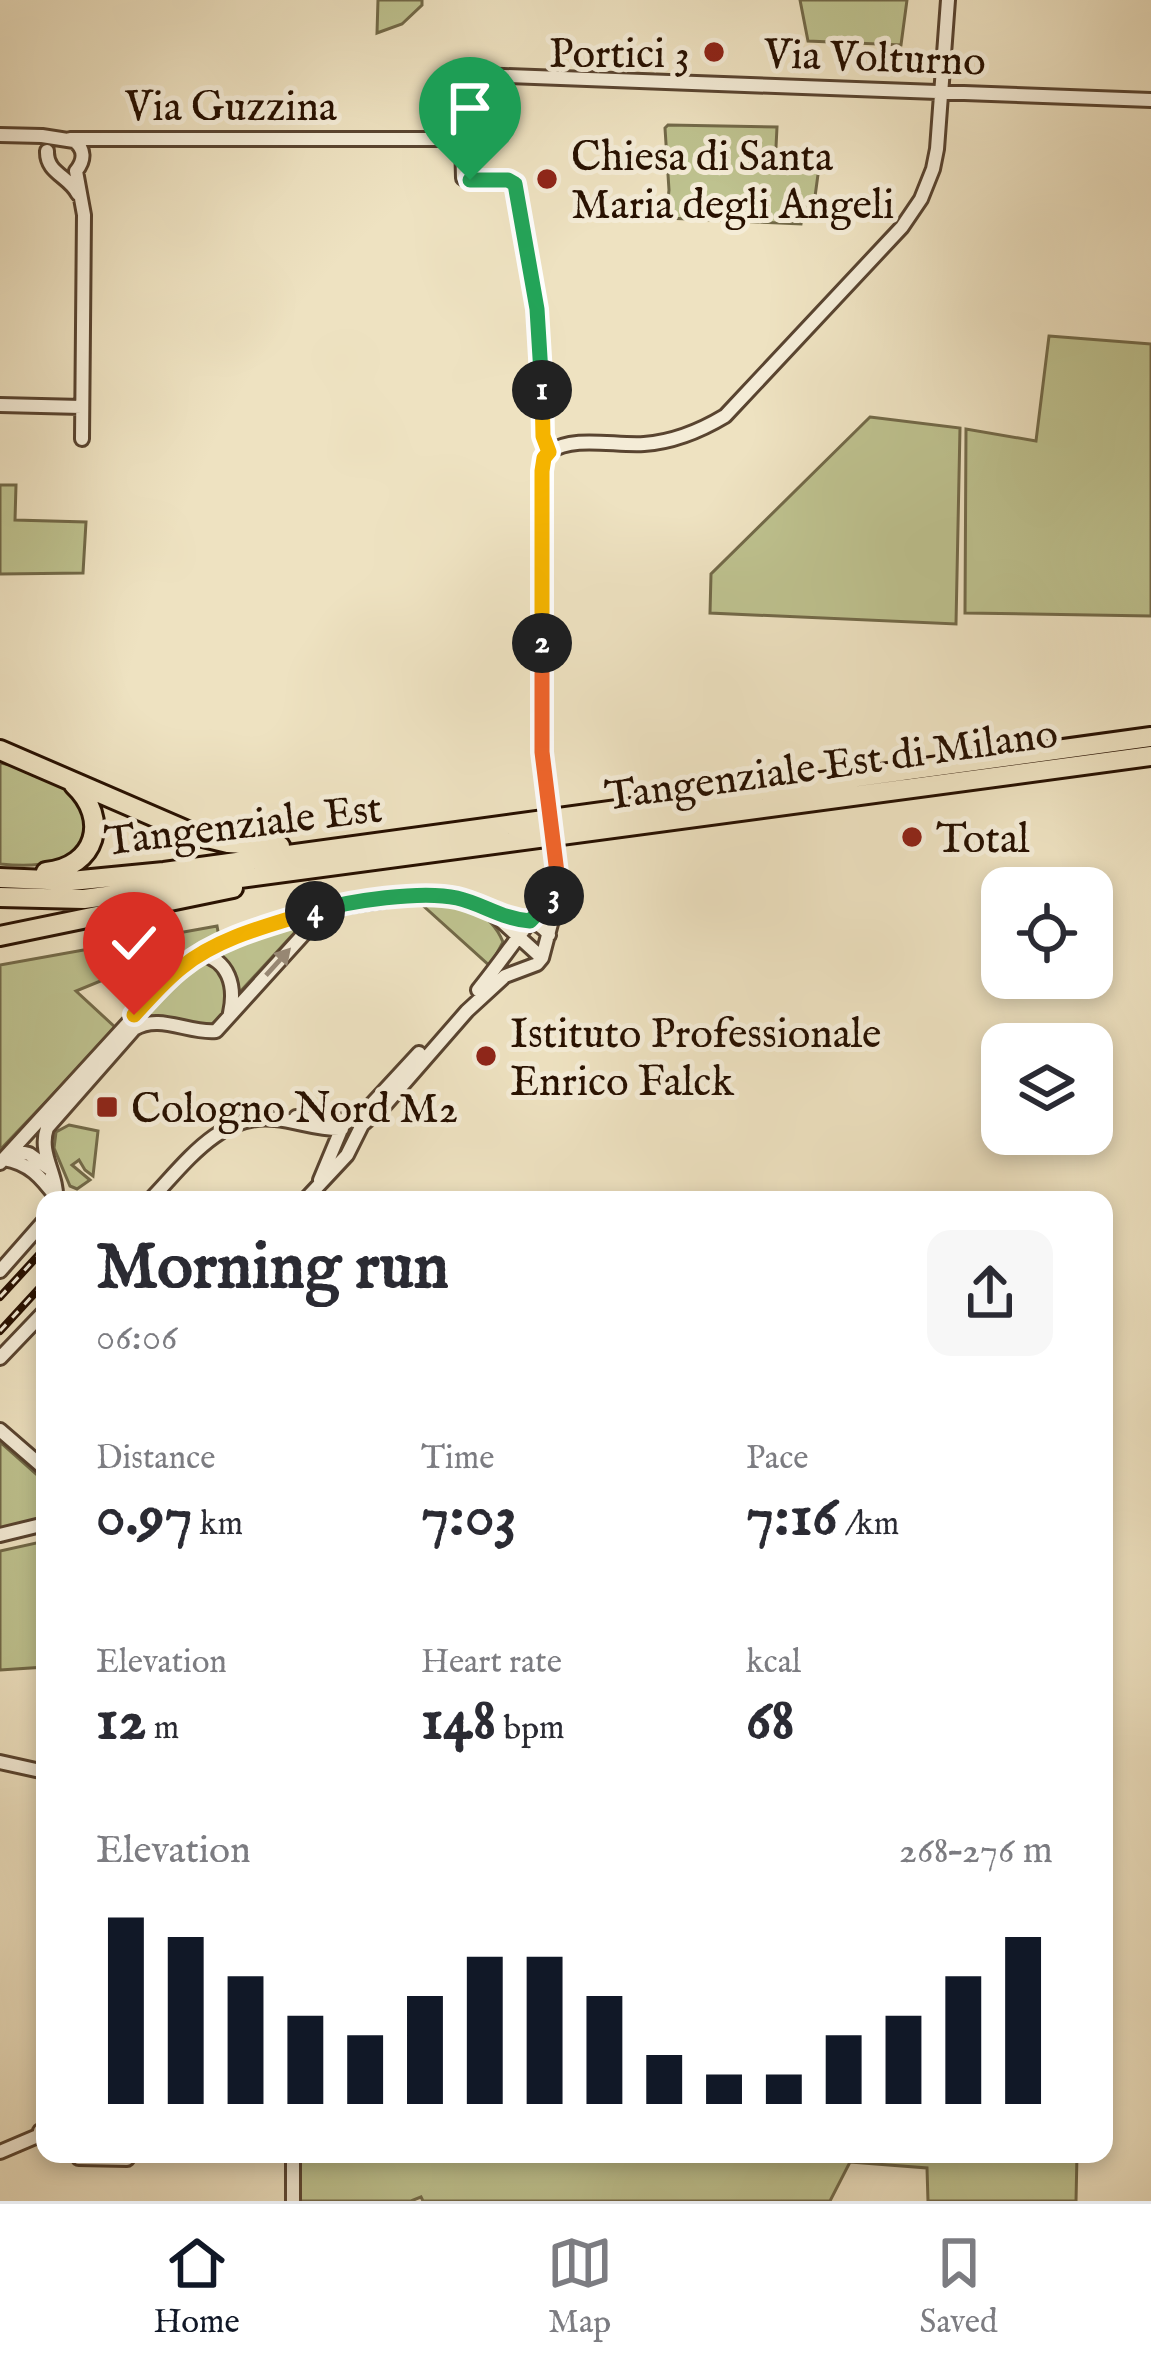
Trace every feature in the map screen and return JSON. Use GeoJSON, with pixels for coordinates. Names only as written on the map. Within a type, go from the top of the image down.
{"type":"FeatureCollection","features":[{"type":"Feature","properties":{"kind":"highway","name":"Tangenziale Est di Milano"},"geometry":{"type":"LineString","coordinates":[[494,826],[1151,733]]}},
{"type":"Feature","properties":{"kind":"highway"},"geometry":{"type":"LineString","coordinates":[[0,750],[172,826],[228,843],[285,845],[494,826]]}},
{"type":"Feature","properties":{"kind":"highway","name":"Tangenziale Est di Milano"},"geometry":{"type":"LineString","coordinates":[[308,868],[1151,756]]}},
{"type":"Feature","properties":{"kind":"highway"},"geometry":{"type":"LineString","coordinates":[[0,874],[58,871],[87,852],[94,837],[91,805],[66,778]]}},
{"type":"Feature","properties":{"kind":"highway","name":"Tangenziale Est"},"geometry":{"type":"LineString","coordinates":[[0,874],[71,881],[164,872],[494,826]]}},
{"type":"Feature","properties":{"kind":"highway"},"geometry":{"type":"LineString","coordinates":[[0,936],[206,896],[308,868]]}},
{"type":"Feature","properties":{"kind":"highway","name":"Tangenziale Est"},"geometry":{"type":"LineString","coordinates":[[0,897],[84,898],[308,868]]}},
{"type":"Feature","properties":{"kind":"street"},"geometry":{"type":"LineString","coordinates":[[315,1189],[334,1171],[365,1121],[385,1105],[491,986],[542,958],[557,905],[542,752],[544,458],[568,444],[667,441],[713,423],[735,407],[912,214],[938,149],[948,0]]}},
{"type":"Feature","properties":{"kind":"street","name":"Via Volturno"},"geometry":{"type":"LineString","coordinates":[[462,138],[464,84],[478,75],[1151,100]]}},
{"type":"Feature","properties":{"kind":"street","name":"Via Guzzina"},"geometry":{"type":"LineString","coordinates":[[0,136],[71,142],[97,138],[462,138]]}},
{"type":"Feature","properties":{"kind":"street"},"geometry":{"type":"LineString","coordinates":[[28,136],[43,142],[48,164],[74,186],[83,206]]}},
{"type":"Feature","properties":{"kind":"street"},"geometry":{"type":"LineString","coordinates":[[462,138],[463,178],[512,181],[517,189],[537,309],[543,436],[549,452]]}},
{"type":"Feature","properties":{"kind":"street"},"geometry":{"type":"LineString","coordinates":[[47,151],[51,144],[71,142],[83,158],[76,171],[83,206],[82,439]]}},
{"type":"Feature","properties":{"kind":"street"},"geometry":{"type":"LineString","coordinates":[[61,174],[76,171]]}},
{"type":"Feature","properties":{"kind":"street"},"geometry":{"type":"LineString","coordinates":[[0,405],[82,407]]}},
{"type":"Feature","properties":{"kind":"street"},"geometry":{"type":"LineString","coordinates":[[315,1189],[341,1125],[370,1106],[509,953],[530,921],[551,901],[557,874]]}},
{"type":"Feature","properties":{"kind":"street"},"geometry":{"type":"LineString","coordinates":[[5,1157],[167,981],[199,955],[267,926],[322,909],[442,895],[506,918],[530,921],[549,935]]}},
{"type":"Feature","properties":{"kind":"street"},"geometry":{"type":"LineString","coordinates":[[56,1191],[43,1145],[48,1126],[136,1027],[154,1022],[206,1032],[220,1029],[317,920],[345,905]]}},
{"type":"Feature","properties":{"kind":"street"},"geometry":{"type":"LineString","coordinates":[[492,912],[542,958]]}},
{"type":"Feature","properties":{"kind":"street"},"geometry":{"type":"LineString","coordinates":[[492,912],[508,938],[509,953]]}},
{"type":"Feature","properties":{"kind":"street"},"geometry":{"type":"LineString","coordinates":[[199,955],[218,962],[232,983],[231,1008],[220,1029]]}},
{"type":"Feature","properties":{"kind":"street"},"geometry":{"type":"LineString","coordinates":[[159,1191],[209,1139],[247,1119],[268,1115],[341,1125],[352,1145]]}},
{"type":"Feature","properties":{"kind":"street"},"geometry":{"type":"LineString","coordinates":[[247,1119],[308,1126],[365,1121]]}},
{"type":"Feature","properties":{"kind":"street"},"geometry":{"type":"LineString","coordinates":[[308,1126],[326,1141],[330,1153]]}},
{"type":"Feature","properties":{"kind":"street"},"geometry":{"type":"LineString","coordinates":[[5,1157],[28,1154],[51,1169]]}},
{"type":"Feature","properties":{"kind":"street"},"geometry":{"type":"LineString","coordinates":[[5,1157],[28,1166],[51,1191]]}},
{"type":"Feature","properties":{"kind":"street"},"geometry":{"type":"LineString","coordinates":[[0,1271],[36,1230]]}},
{"type":"Feature","properties":{"kind":"street"},"geometry":{"type":"LineString","coordinates":[[0,1252],[19,1248]]}},
{"type":"Feature","properties":{"kind":"street"},"geometry":{"type":"LineString","coordinates":[[0,1358],[36,1320]]}},
{"type":"Feature","properties":{"kind":"street"},"geometry":{"type":"LineString","coordinates":[[0,1430],[36,1461]]}},
{"type":"Feature","properties":{"kind":"street"},"geometry":{"type":"LineString","coordinates":[[0,1535],[36,1526]]}},
{"type":"Feature","properties":{"kind":"street"},"geometry":{"type":"LineString","coordinates":[[0,1762],[36,1770]]}},
{"type":"Feature","properties":{"kind":"street"},"geometry":{"type":"LineString","coordinates":[[0,2152],[36,2136]]}},
{"type":"Feature","properties":{"kind":"street"},"geometry":{"type":"LineString","coordinates":[[293,2163],[293,2201]]}},
{"type":"Feature","properties":{"kind":"green space"},"geometry":{"type":"Polygon","coordinates":[[[378,0],[422,0],[422,5],[402,24],[377,33],[378,0]]]}},
{"type":"Feature","properties":{"kind":"green space"},"geometry":{"type":"Polygon","coordinates":[[[800,0],[907,0],[901,45],[808,41],[800,0]]]}},
{"type":"Feature","properties":{"kind":"green space"},"geometry":{"type":"Polygon","coordinates":[[[668,125],[777,127],[775,167],[819,167],[812,219],[802,217],[801,224],[666,218],[668,125]]]}},
{"type":"Feature","properties":{"kind":"green space"},"geometry":{"type":"Polygon","coordinates":[[[1049,336],[1151,344],[1151,616],[965,613],[966,429],[1036,441],[1049,336]]]}},
{"type":"Feature","properties":{"kind":"green space"},"geometry":{"type":"Polygon","coordinates":[[[870,417],[960,428],[956,624],[710,613],[711,574],[870,417]]]}},
{"type":"Feature","properties":{"kind":"green space"},"geometry":{"type":"Polygon","coordinates":[[[0,485],[16,485],[15,520],[86,522],[83,573],[0,574],[0,485]]]}},
{"type":"Feature","properties":{"kind":"green space"},"geometry":{"type":"Polygon","coordinates":[[[0,763],[47,778],[75,794],[85,825],[75,850],[54,862],[0,864],[0,763]]]}},
{"type":"Feature","properties":{"kind":"green space"},"geometry":{"type":"Polygon","coordinates":[[[419,902],[463,906],[490,922],[503,942],[490,966],[419,902]]]}},
{"type":"Feature","properties":{"kind":"green space"},"geometry":{"type":"Polygon","coordinates":[[[307,919],[238,994],[227,963],[214,950],[307,919]]]}},
{"type":"Feature","properties":{"kind":"green space"},"geometry":{"type":"Polygon","coordinates":[[[217,926],[219,937],[189,951],[151,984],[132,968],[76,991],[116,1028],[0,1150],[0,965],[217,926]]]}},
{"type":"Feature","properties":{"kind":"green space"},"geometry":{"type":"Polygon","coordinates":[[[200,962],[213,963],[225,978],[228,994],[216,1021],[191,1027],[147,1014],[164,990],[200,962]]]}},
{"type":"Feature","properties":{"kind":"green space"},"geometry":{"type":"Polygon","coordinates":[[[69,1125],[98,1131],[93,1176],[79,1160],[72,1165],[90,1180],[77,1189],[70,1186],[54,1148],[56,1132],[69,1125]]]}},
{"type":"Feature","properties":{"kind":"green space"},"geometry":{"type":"Polygon","coordinates":[[[0,1442],[36,1474],[36,1520],[0,1529],[0,1442]]]}},
{"type":"Feature","properties":{"kind":"green space"},"geometry":{"type":"Polygon","coordinates":[[[36,1543],[36,1668],[0,1670],[0,1551],[36,1543]]]}},
{"type":"Feature","properties":{"kind":"green space"},"geometry":{"type":"Polygon","coordinates":[[[298,2163],[849,2163],[830,2201],[423,2201],[421,2197],[411,2201],[299,2201],[298,2163]]]}},
{"type":"Feature","properties":{"kind":"green space"},"geometry":{"type":"Polygon","coordinates":[[[863,2163],[1077,2163],[1076,2201],[928,2201],[927,2168],[863,2163]]]}},
{"type":"Feature","properties":{"kind":"railway"},"geometry":{"type":"LineString","coordinates":[[0,1297],[36,1258]]}},
{"type":"Feature","properties":{"kind":"railway"},"geometry":{"type":"LineString","coordinates":[[0,1331],[36,1292]]}},
{"type":"Feature","properties":{"kind":"place","name":"Portici 3"},"geometry":{"type":"Point","coordinates":[714,52]}},
{"type":"Feature","properties":{"kind":"place","name":"Chiesa di Santa Maria degli Angeli"},"geometry":{"type":"Point","coordinates":[547,179]}},
{"type":"Feature","properties":{"kind":"place","name":"Total"},"geometry":{"type":"Point","coordinates":[912,837]}},
{"type":"Feature","properties":{"kind":"place","name":"Istituto Professionale Enrico Falck"},"geometry":{"type":"Point","coordinates":[486,1056]}},
{"type":"Feature","properties":{"kind":"place","name":"Cologno Nord M2"},"geometry":{"type":"Point","coordinates":[107,1107]}},
{"type":"Feature","properties":{"kind":"route"},"geometry":{"type":"LineString","coordinates":[[134,1015],[172,975],[205,951],[322,909],[442,895],[506,918],[530,921],[554,894],[558,881],[542,752],[542,471],[549,452],[543,436],[537,309],[514,182],[470,180]]}}]}
